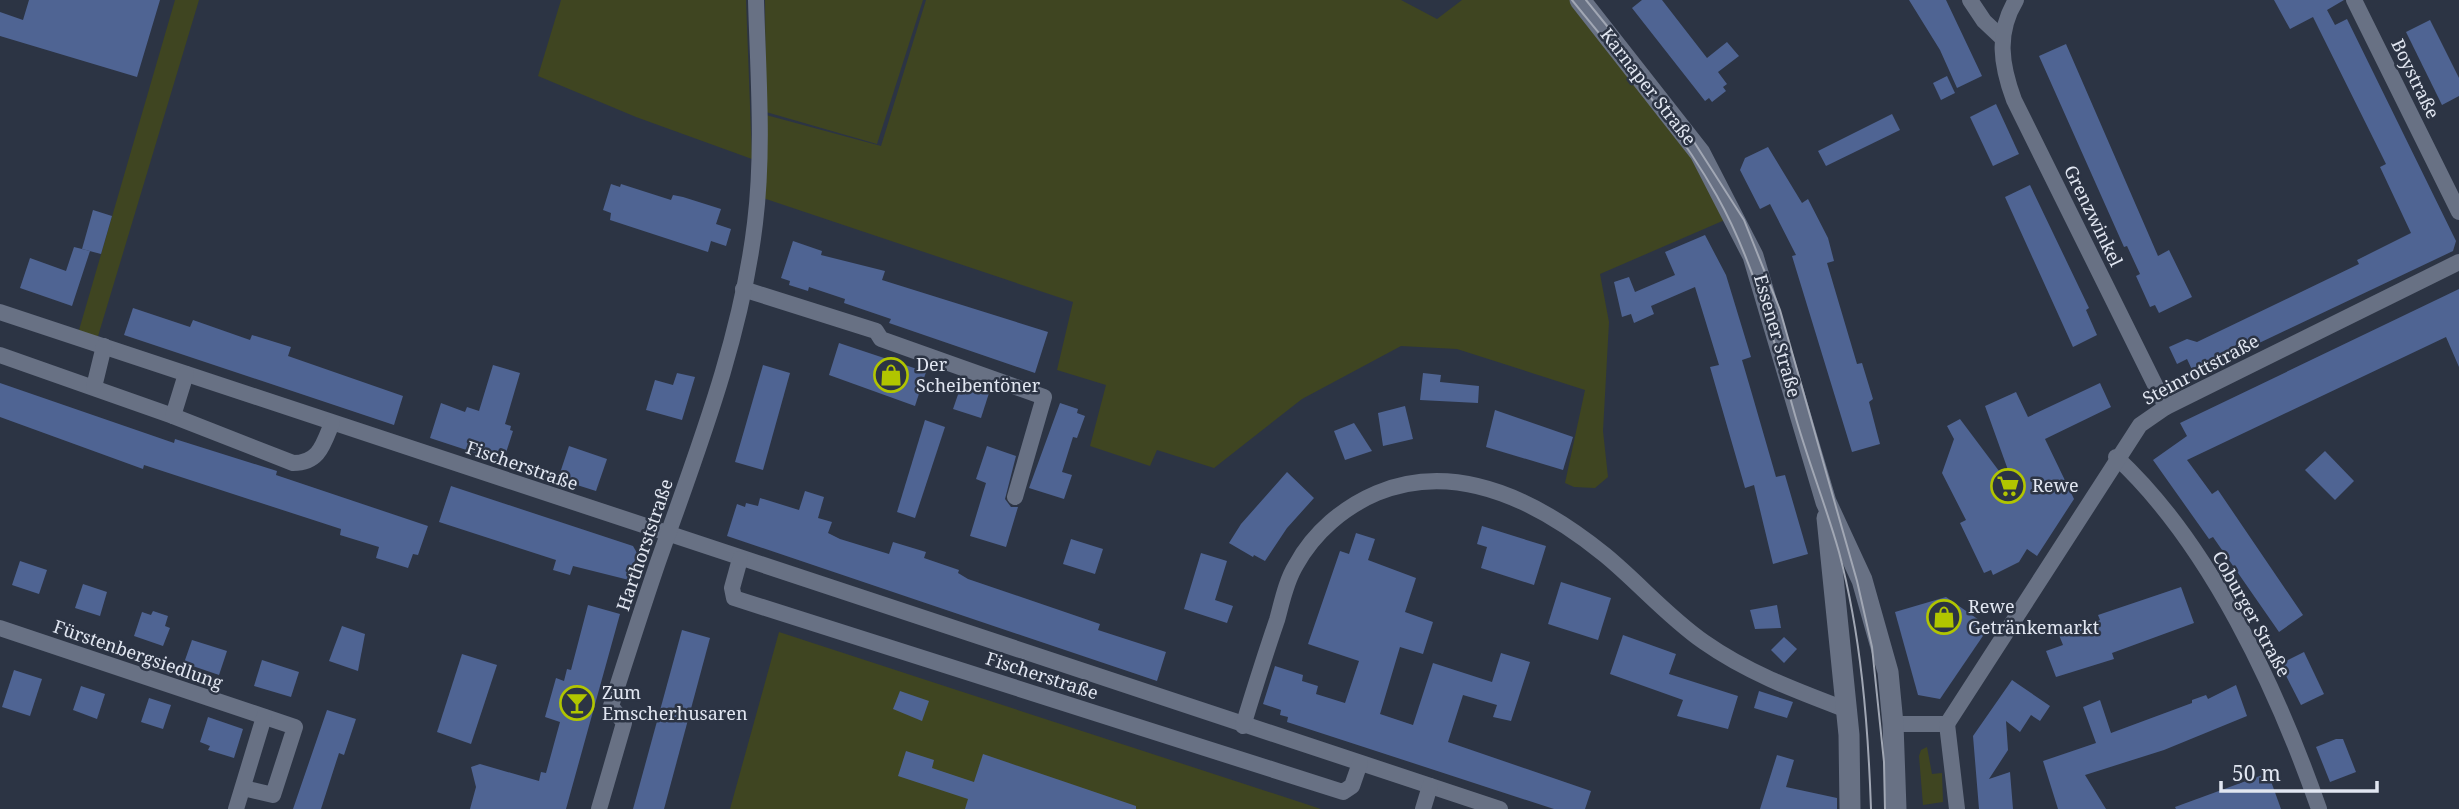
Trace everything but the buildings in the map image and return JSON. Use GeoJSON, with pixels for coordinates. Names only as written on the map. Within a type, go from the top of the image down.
{"type":"FeatureCollection","features":[{"type":"Feature","properties":{"kind":"main road","name":"Karnaper Straße"},"geometry":{"type":"LineString","coordinates":[[1580,0],[1668,111],[1713,176]]}},
{"type":"Feature","properties":{"kind":"main road","name":"Essener Straße"},"geometry":{"type":"LineString","coordinates":[[1713,176],[1753,256],[1826,502],[1862,580],[1888,672],[1894,724],[1896,809]]}},
{"type":"Feature","properties":{"kind":"main road","name":"Essener Straße"},"geometry":{"type":"LineString","coordinates":[[1826,502],[1847,710],[1850,809]]}},
{"type":"Feature","properties":{"kind":"street","name":"Harthorststraße"},"geometry":{"type":"LineString","coordinates":[[600,809],[624,723],[611,706],[704,434],[743,289],[755,223],[758,179],[756,0]]}},
{"type":"Feature","properties":{"kind":"street"},"geometry":{"type":"LineString","coordinates":[[1970,0],[1984,21],[2001,37]]}},
{"type":"Feature","properties":{"kind":"street","name":"Grenzwinkel"},"geometry":{"type":"LineString","coordinates":[[2016,0],[2001,37],[2004,74],[2014,100],[2166,407]]}},
{"type":"Feature","properties":{"kind":"street","name":"Boystraße"},"geometry":{"type":"LineString","coordinates":[[2354,0],[2459,212]]}},
{"type":"Feature","properties":{"kind":"street","name":"Steinrottstraße"},"geometry":{"type":"LineString","coordinates":[[1947,724],[2116,457],[2140,425],[2166,407],[2459,262]]}},
{"type":"Feature","properties":{"kind":"street"},"geometry":{"type":"LineString","coordinates":[[743,289],[876,331],[881,339],[1044,397],[1015,497]]}},
{"type":"Feature","properties":{"kind":"street","name":"Fischerstraße"},"geometry":{"type":"LineString","coordinates":[[0,312],[1500,809]]}},
{"type":"Feature","properties":{"kind":"street"},"geometry":{"type":"LineString","coordinates":[[94,387],[104,346]]}},
{"type":"Feature","properties":{"kind":"street"},"geometry":{"type":"LineString","coordinates":[[0,355],[173,416],[293,463],[307,463],[319,454],[332,424]]}},
{"type":"Feature","properties":{"kind":"street"},"geometry":{"type":"LineString","coordinates":[[173,416],[186,374]]}},
{"type":"Feature","properties":{"kind":"street","name":"Coburger Straße"},"geometry":{"type":"LineString","coordinates":[[2116,457],[2147,485],[2216,584],[2263,672],[2319,809]]}},
{"type":"Feature","properties":{"kind":"street"},"geometry":{"type":"LineString","coordinates":[[1243,726],[1287,586],[1307,546],[1327,525],[1368,497],[1413,482],[1441,479],[1495,490],[1558,522],[1606,556],[1672,617],[1732,662],[1847,710]]}},
{"type":"Feature","properties":{"kind":"street","name":"Fischerstraße"},"geometry":{"type":"LineString","coordinates":[[740,559],[732,588],[734,598],[1343,792],[1352,786],[1360,763]]}},
{"type":"Feature","properties":{"kind":"street","name":"Fürstenbergsiedlung"},"geometry":{"type":"LineString","coordinates":[[0,628],[295,727],[273,794],[243,788]]}},
{"type":"Feature","properties":{"kind":"street"},"geometry":{"type":"LineString","coordinates":[[236,809],[264,718]]}},
{"type":"Feature","properties":{"kind":"street"},"geometry":{"type":"LineString","coordinates":[[1894,724],[1947,724],[1957,809]]}},
{"type":"Feature","properties":{"kind":"street"},"geometry":{"type":"LineString","coordinates":[[1423,809],[1430,786]]}},
{"type":"Feature","properties":{"kind":"green space"},"geometry":{"type":"Polygon","coordinates":[[[175,0],[199,0],[96,343],[77,337],[175,0]]]}},
{"type":"Feature","properties":{"kind":"green space"},"geometry":{"type":"Polygon","coordinates":[[[561,0],[746,0],[752,159],[636,117],[538,76],[561,0]]]}},
{"type":"Feature","properties":{"kind":"green space"},"geometry":{"type":"Polygon","coordinates":[[[765,0],[923,0],[877,144],[766,112],[765,0]]]}},
{"type":"Feature","properties":{"kind":"green space"},"geometry":{"type":"Polygon","coordinates":[[[926,0],[1401,0],[1437,19],[1462,0],[1579,0],[1734,216],[1600,274],[1609,322],[1603,431],[1608,477],[1595,488],[1574,487],[1565,483],[1585,390],[1457,349],[1401,346],[1302,399],[1214,468],[1157,450],[1150,466],[1090,446],[1106,385],[1057,370],[1073,302],[763,198],[766,115],[881,146],[926,0]]]}},
{"type":"Feature","properties":{"kind":"green space"},"geometry":{"type":"Polygon","coordinates":[[[779,632],[1321,809],[730,809],[779,632]]]}},
{"type":"Feature","properties":{"kind":"green space"},"geometry":{"type":"Polygon","coordinates":[[[1927,747],[1932,774],[1942,773],[1943,802],[1923,805],[1919,756],[1921,750],[1927,747]]]}},
{"type":"Feature","properties":{"kind":"tram line"},"geometry":{"type":"LineString","coordinates":[[1572,0],[1685,144],[1717,196],[1753,276],[1847,583],[1862,679],[1871,809]]}},
{"type":"Feature","properties":{"kind":"tram line"},"geometry":{"type":"LineString","coordinates":[[1586,0],[1620,42]]}},
{"type":"Feature","properties":{"kind":"tram line"},"geometry":{"type":"LineString","coordinates":[[1680,120],[1744,220],[1780,310],[1857,581],[1872,647],[1884,762],[1885,809]]}},
{"type":"Feature","properties":{"kind":"place","name":"Der Scheibentöner"},"geometry":{"type":"Point","coordinates":[891,375]}},
{"type":"Feature","properties":{"kind":"place","name":"Rewe"},"geometry":{"type":"Point","coordinates":[2008,486]}},
{"type":"Feature","properties":{"kind":"place","name":"Rewe Getränkemarkt"},"geometry":{"type":"Point","coordinates":[1944,617]}},
{"type":"Feature","properties":{"kind":"place","name":"Zum Emscherhusaren"},"geometry":{"type":"Point","coordinates":[577,703]}}]}
